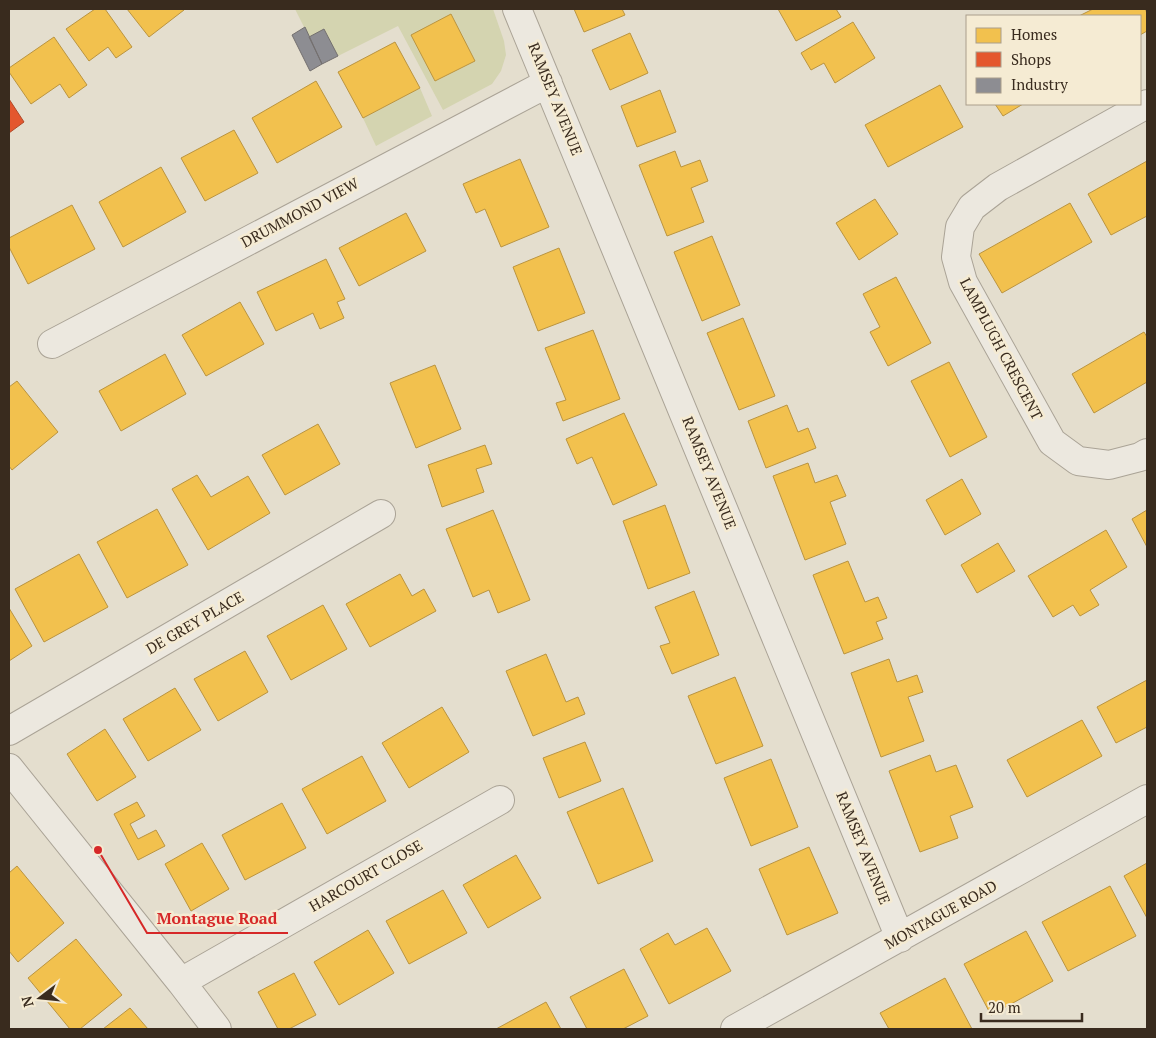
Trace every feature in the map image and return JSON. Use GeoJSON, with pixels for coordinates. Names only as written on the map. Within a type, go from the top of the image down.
{"type":"FeatureCollection","features":[{"type":"Feature","properties":{"kind":"street","name":"RAMSEY AVENUE"},"geometry":{"type":"LineString","coordinates":[[518,9],[900,938]]}},
{"type":"Feature","properties":{"kind":"street","name":"DRUMMOND VIEW"},"geometry":{"type":"LineString","coordinates":[[52,344],[548,83]]}},
{"type":"Feature","properties":{"kind":"street","name":"LAMPLUGH CRESCENT"},"geometry":{"type":"LineString","coordinates":[[1147,104],[998,187],[972,207],[960,228],[956,257],[963,282],[1052,442],[1078,461],[1109,465],[1140,457],[1147,453]]}},
{"type":"Feature","properties":{"kind":"street","name":"DE GREY PLACE"},"geometry":{"type":"LineString","coordinates":[[9,731],[381,514]]}},
{"type":"Feature","properties":{"kind":"street"},"geometry":{"type":"LineString","coordinates":[[9,768],[217,1029]]}},
{"type":"Feature","properties":{"kind":"street","name":"MONTAGUE ROAD"},"geometry":{"type":"LineString","coordinates":[[735,1029],[1147,799]]}},
{"type":"Feature","properties":{"kind":"street","name":"HARCOURT CLOSE"},"geometry":{"type":"LineString","coordinates":[[181,982],[500,800]]}},
{"type":"Feature","properties":{"kind":"green space"},"geometry":{"type":"Polygon","coordinates":[[[295,9],[493,9],[504,41],[506,55],[501,71],[492,84],[443,110],[398,26],[338,56],[309,37],[295,9]],[[412,35],[435,81],[475,61],[412,35]]]}},
{"type":"Feature","properties":{"kind":"green space"},"geometry":{"type":"Polygon","coordinates":[[[420,88],[432,116],[376,146],[363,118],[420,88]]]}},
{"type":"Feature","properties":{"kind":"building: Homes"},"geometry":{"type":"Polygon","coordinates":[[[95,9],[105,9],[132,47],[116,58],[108,47],[89,61],[66,29],[95,9]]]}},
{"type":"Feature","properties":{"kind":"building: Homes"},"geometry":{"type":"Polygon","coordinates":[[[127,9],[183,9],[184,10],[149,37],[127,9]]]}},
{"type":"Feature","properties":{"kind":"building: Homes"},"geometry":{"type":"Polygon","coordinates":[[[574,9],[622,9],[625,15],[584,32],[574,9]]]}},
{"type":"Feature","properties":{"kind":"building: Homes"},"geometry":{"type":"Polygon","coordinates":[[[778,9],[836,9],[841,17],[796,41],[778,9]]]}},
{"type":"Feature","properties":{"kind":"building: Homes"},"geometry":{"type":"Polygon","coordinates":[[[1093,9],[1145,9],[1147,13],[1147,31],[1141,34],[1141,15],[1081,15],[1093,9]]]}},
{"type":"Feature","properties":{"kind":"building: Homes"},"geometry":{"type":"Polygon","coordinates":[[[451,14],[475,61],[435,81],[411,35],[451,14]]]}},
{"type":"Feature","properties":{"kind":"building: Homes"},"geometry":{"type":"Polygon","coordinates":[[[853,22],[875,58],[835,83],[824,63],[811,70],[801,53],[853,22]]]}},
{"type":"Feature","properties":{"kind":"building: Homes"},"geometry":{"type":"Polygon","coordinates":[[[630,33],[648,73],[610,90],[592,50],[630,33]]]}},
{"type":"Feature","properties":{"kind":"building: Homes"},"geometry":{"type":"Polygon","coordinates":[[[54,37],[87,85],[69,98],[60,84],[31,104],[9,72],[9,68],[54,37]]]}},
{"type":"Feature","properties":{"kind":"building: Homes"},"geometry":{"type":"Polygon","coordinates":[[[395,42],[420,88],[363,118],[338,72],[395,42]]]}},
{"type":"Feature","properties":{"kind":"building: Homes"},"geometry":{"type":"Polygon","coordinates":[[[316,81],[342,127],[277,163],[252,118],[316,81]]]}},
{"type":"Feature","properties":{"kind":"building: Homes"},"geometry":{"type":"Polygon","coordinates":[[[940,85],[963,127],[888,167],[865,125],[940,85]]]}},
{"type":"Feature","properties":{"kind":"building: Homes"},"geometry":{"type":"Polygon","coordinates":[[[660,90],[676,132],[637,147],[621,106],[660,90]]]}},
{"type":"Feature","properties":{"kind":"building: Homes"},"geometry":{"type":"Polygon","coordinates":[[[996,105],[1021,105],[1003,116],[996,105]]]}},
{"type":"Feature","properties":{"kind":"building: Homes"},"geometry":{"type":"Polygon","coordinates":[[[234,130],[258,173],[205,201],[181,158],[234,130]]]}},
{"type":"Feature","properties":{"kind":"building: Homes"},"geometry":{"type":"Polygon","coordinates":[[[675,151],[681,167],[700,160],[708,181],[691,188],[704,222],[667,236],[639,165],[675,151]]]}},
{"type":"Feature","properties":{"kind":"building: Homes"},"geometry":{"type":"Polygon","coordinates":[[[520,159],[549,227],[501,247],[485,209],[476,213],[463,184],[520,159]]]}},
{"type":"Feature","properties":{"kind":"building: Homes"},"geometry":{"type":"Polygon","coordinates":[[[1147,161],[1147,216],[1111,235],[1088,194],[1147,161]]]}},
{"type":"Feature","properties":{"kind":"building: Homes"},"geometry":{"type":"Polygon","coordinates":[[[161,167],[186,212],[123,247],[99,202],[161,167]]]}},
{"type":"Feature","properties":{"kind":"building: Homes"},"geometry":{"type":"Polygon","coordinates":[[[875,199],[898,234],[859,260],[836,223],[875,199]]]}},
{"type":"Feature","properties":{"kind":"building: Homes"},"geometry":{"type":"Polygon","coordinates":[[[1070,203],[1092,242],[1002,293],[979,254],[1070,203]]]}},
{"type":"Feature","properties":{"kind":"building: Homes"},"geometry":{"type":"Polygon","coordinates":[[[72,205],[95,249],[28,284],[9,247],[9,238],[72,205]]]}},
{"type":"Feature","properties":{"kind":"building: Homes"},"geometry":{"type":"Polygon","coordinates":[[[406,213],[426,251],[359,286],[339,248],[406,213]]]}},
{"type":"Feature","properties":{"kind":"building: Homes"},"geometry":{"type":"Polygon","coordinates":[[[712,236],[740,305],[702,321],[674,252],[712,236]]]}},
{"type":"Feature","properties":{"kind":"building: Homes"},"geometry":{"type":"Polygon","coordinates":[[[559,248],[585,313],[538,331],[513,267],[559,248]]]}},
{"type":"Feature","properties":{"kind":"building: Homes"},"geometry":{"type":"Polygon","coordinates":[[[326,259],[345,299],[337,302],[344,318],[320,329],[313,313],[276,331],[257,292],[326,259]]]}},
{"type":"Feature","properties":{"kind":"building: Homes"},"geometry":{"type":"Polygon","coordinates":[[[896,277],[931,343],[888,366],[870,332],[880,327],[863,294],[896,277]]]}},
{"type":"Feature","properties":{"kind":"building: Homes"},"geometry":{"type":"Polygon","coordinates":[[[240,302],[264,344],[206,376],[182,335],[240,302]]]}},
{"type":"Feature","properties":{"kind":"building: Homes"},"geometry":{"type":"Polygon","coordinates":[[[743,318],[775,396],[739,410],[707,333],[743,318]]]}},
{"type":"Feature","properties":{"kind":"building: Homes"},"geometry":{"type":"Polygon","coordinates":[[[593,330],[620,399],[563,421],[556,403],[566,400],[545,348],[593,330]]]}},
{"type":"Feature","properties":{"kind":"building: Homes"},"geometry":{"type":"Polygon","coordinates":[[[1144,332],[1147,337],[1147,382],[1094,413],[1072,374],[1144,332]]]}},
{"type":"Feature","properties":{"kind":"building: Homes"},"geometry":{"type":"Polygon","coordinates":[[[165,354],[186,394],[121,431],[99,391],[165,354]]]}},
{"type":"Feature","properties":{"kind":"building: Homes"},"geometry":{"type":"Polygon","coordinates":[[[949,362],[987,437],[950,457],[911,381],[949,362]]]}},
{"type":"Feature","properties":{"kind":"building: Homes"},"geometry":{"type":"Polygon","coordinates":[[[435,365],[461,429],[416,448],[390,383],[435,365]]]}},
{"type":"Feature","properties":{"kind":"building: Homes"},"geometry":{"type":"Polygon","coordinates":[[[17,381],[58,432],[12,470],[9,466],[9,387],[17,381]]]}},
{"type":"Feature","properties":{"kind":"building: Homes"},"geometry":{"type":"Polygon","coordinates":[[[787,405],[798,432],[808,428],[816,448],[766,468],[748,421],[787,405]]]}},
{"type":"Feature","properties":{"kind":"building: Homes"},"geometry":{"type":"Polygon","coordinates":[[[624,413],[657,485],[613,505],[592,457],[577,464],[566,439],[624,413]]]}},
{"type":"Feature","properties":{"kind":"building: Homes"},"geometry":{"type":"Polygon","coordinates":[[[318,424],[340,464],[285,495],[262,455],[318,424]]]}},
{"type":"Feature","properties":{"kind":"building: Homes"},"geometry":{"type":"Polygon","coordinates":[[[485,445],[492,464],[476,469],[484,492],[442,507],[428,465],[485,445]]]}},
{"type":"Feature","properties":{"kind":"building: Homes"},"geometry":{"type":"Polygon","coordinates":[[[808,463],[815,483],[837,475],[846,496],[830,502],[846,544],[805,560],[773,476],[808,463]]]}},
{"type":"Feature","properties":{"kind":"building: Homes"},"geometry":{"type":"Polygon","coordinates":[[[197,475],[211,497],[248,476],[270,513],[208,550],[172,489],[197,475]]]}},
{"type":"Feature","properties":{"kind":"building: Homes"},"geometry":{"type":"Polygon","coordinates":[[[962,479],[981,514],[945,535],[926,500],[962,479]]]}},
{"type":"Feature","properties":{"kind":"building: Homes"},"geometry":{"type":"Polygon","coordinates":[[[665,505],[690,573],[648,589],[623,521],[665,505]]]}},
{"type":"Feature","properties":{"kind":"building: Homes"},"geometry":{"type":"Polygon","coordinates":[[[157,509],[188,565],[127,598],[97,542],[157,509]]]}},
{"type":"Feature","properties":{"kind":"building: Homes"},"geometry":{"type":"Polygon","coordinates":[[[493,510],[530,600],[498,613],[489,590],[473,597],[446,529],[493,510]]]}},
{"type":"Feature","properties":{"kind":"building: Homes"},"geometry":{"type":"Polygon","coordinates":[[[1147,510],[1147,547],[1132,519],[1147,510]]]}},
{"type":"Feature","properties":{"kind":"building: Homes"},"geometry":{"type":"Polygon","coordinates":[[[1106,530],[1127,567],[1090,590],[1099,605],[1080,616],[1073,605],[1053,617],[1028,576],[1106,530]]]}},
{"type":"Feature","properties":{"kind":"building: Homes"},"geometry":{"type":"Polygon","coordinates":[[[998,543],[1015,571],[977,593],[961,565],[998,543]]]}},
{"type":"Feature","properties":{"kind":"building: Homes"},"geometry":{"type":"Polygon","coordinates":[[[79,554],[108,607],[44,642],[15,589],[79,554]]]}},
{"type":"Feature","properties":{"kind":"building: Homes"},"geometry":{"type":"Polygon","coordinates":[[[848,561],[865,602],[878,597],[887,618],[876,622],[883,639],[844,654],[813,575],[848,561]]]}},
{"type":"Feature","properties":{"kind":"building: Homes"},"geometry":{"type":"Polygon","coordinates":[[[400,574],[412,596],[424,589],[436,611],[370,647],[346,604],[400,574]]]}},
{"type":"Feature","properties":{"kind":"building: Homes"},"geometry":{"type":"Polygon","coordinates":[[[694,591],[719,655],[672,674],[660,646],[670,643],[655,607],[694,591]]]}},
{"type":"Feature","properties":{"kind":"building: Homes"},"geometry":{"type":"Polygon","coordinates":[[[323,605],[347,649],[291,680],[267,636],[323,605]]]}},
{"type":"Feature","properties":{"kind":"building: Homes"},"geometry":{"type":"Polygon","coordinates":[[[9,608],[32,646],[9,661],[9,608]]]}},
{"type":"Feature","properties":{"kind":"building: Homes"},"geometry":{"type":"Polygon","coordinates":[[[245,651],[268,692],[218,721],[194,679],[245,651]]]}},
{"type":"Feature","properties":{"kind":"building: Homes"},"geometry":{"type":"Polygon","coordinates":[[[546,654],[566,702],[578,697],[585,714],[533,736],[506,671],[546,654]]]}},
{"type":"Feature","properties":{"kind":"building: Homes"},"geometry":{"type":"Polygon","coordinates":[[[889,659],[897,682],[917,675],[923,692],[908,697],[924,741],[881,757],[851,673],[889,659]]]}},
{"type":"Feature","properties":{"kind":"building: Homes"},"geometry":{"type":"Polygon","coordinates":[[[735,677],[763,746],[716,764],[688,696],[735,677]]]}},
{"type":"Feature","properties":{"kind":"building: Homes"},"geometry":{"type":"Polygon","coordinates":[[[1147,680],[1147,727],[1116,743],[1097,707],[1147,680]]]}},
{"type":"Feature","properties":{"kind":"building: Homes"},"geometry":{"type":"Polygon","coordinates":[[[175,688],[201,730],[148,761],[123,719],[175,688]]]}},
{"type":"Feature","properties":{"kind":"building: Homes"},"geometry":{"type":"Polygon","coordinates":[[[442,707],[469,752],[409,788],[382,743],[442,707]]]}},
{"type":"Feature","properties":{"kind":"building: Homes"},"geometry":{"type":"Polygon","coordinates":[[[1082,720],[1102,756],[1027,797],[1007,760],[1082,720]]]}},
{"type":"Feature","properties":{"kind":"building: Homes"},"geometry":{"type":"Polygon","coordinates":[[[105,729],[136,777],[97,801],[67,754],[105,729]]]}},
{"type":"Feature","properties":{"kind":"building: Homes"},"geometry":{"type":"Polygon","coordinates":[[[585,742],[601,781],[559,798],[543,758],[585,742]]]}},
{"type":"Feature","properties":{"kind":"building: Homes"},"geometry":{"type":"Polygon","coordinates":[[[930,755],[936,772],[956,765],[973,807],[950,816],[958,838],[920,852],[889,771],[930,755]]]}},
{"type":"Feature","properties":{"kind":"building: Homes"},"geometry":{"type":"Polygon","coordinates":[[[362,756],[386,801],[327,834],[302,789],[362,756]]]}},
{"type":"Feature","properties":{"kind":"building: Homes"},"geometry":{"type":"Polygon","coordinates":[[[771,759],[798,827],[751,846],[724,778],[771,759]]]}},
{"type":"Feature","properties":{"kind":"building: Homes"},"geometry":{"type":"Polygon","coordinates":[[[623,788],[653,861],[598,884],[567,812],[623,788]]]}},
{"type":"Feature","properties":{"kind":"building: Homes"},"geometry":{"type":"Polygon","coordinates":[[[137,802],[145,816],[130,824],[138,839],[156,830],[165,846],[138,860],[114,814],[137,802]]]}},
{"type":"Feature","properties":{"kind":"building: Homes"},"geometry":{"type":"Polygon","coordinates":[[[282,803],[306,848],[245,880],[222,835],[282,803]]]}},
{"type":"Feature","properties":{"kind":"building: Homes"},"geometry":{"type":"Polygon","coordinates":[[[202,843],[229,889],[191,911],[165,864],[202,843]]]}},
{"type":"Feature","properties":{"kind":"building: Homes"},"geometry":{"type":"Polygon","coordinates":[[[809,847],[838,913],[787,935],[759,869],[809,847]]]}},
{"type":"Feature","properties":{"kind":"building: Homes"},"geometry":{"type":"Polygon","coordinates":[[[516,855],[541,898],[488,928],[463,885],[516,855]]]}},
{"type":"Feature","properties":{"kind":"building: Homes"},"geometry":{"type":"Polygon","coordinates":[[[1147,863],[1147,918],[1124,876],[1147,863]]]}},
{"type":"Feature","properties":{"kind":"building: Homes"},"geometry":{"type":"Polygon","coordinates":[[[17,866],[64,923],[18,962],[9,951],[9,873],[17,866]]]}},
{"type":"Feature","properties":{"kind":"building: Homes"},"geometry":{"type":"Polygon","coordinates":[[[1110,886],[1136,936],[1068,971],[1042,922],[1110,886]]]}},
{"type":"Feature","properties":{"kind":"building: Homes"},"geometry":{"type":"Polygon","coordinates":[[[443,890],[467,933],[409,964],[386,921],[443,890]]]}},
{"type":"Feature","properties":{"kind":"building: Homes"},"geometry":{"type":"Polygon","coordinates":[[[707,928],[731,971],[669,1004],[640,949],[668,933],[675,945],[707,928]]]}},
{"type":"Feature","properties":{"kind":"building: Homes"},"geometry":{"type":"Polygon","coordinates":[[[368,930],[394,973],[339,1005],[314,962],[368,930]]]}},
{"type":"Feature","properties":{"kind":"building: Homes"},"geometry":{"type":"Polygon","coordinates":[[[1026,931],[1053,981],[991,1015],[964,964],[1026,931]]]}},
{"type":"Feature","properties":{"kind":"building: Homes"},"geometry":{"type":"Polygon","coordinates":[[[76,939],[122,995],[80,1029],[70,1029],[28,978],[76,939]]]}},
{"type":"Feature","properties":{"kind":"building: Homes"},"geometry":{"type":"Polygon","coordinates":[[[624,969],[648,1016],[623,1029],[587,1029],[570,997],[624,969]]]}},
{"type":"Feature","properties":{"kind":"building: Homes"},"geometry":{"type":"Polygon","coordinates":[[[294,973],[316,1015],[289,1029],[278,1029],[258,992],[294,973]]]}},
{"type":"Feature","properties":{"kind":"building: Homes"},"geometry":{"type":"Polygon","coordinates":[[[945,978],[972,1029],[889,1029],[880,1013],[945,978]]]}},
{"type":"Feature","properties":{"kind":"building: Homes"},"geometry":{"type":"Polygon","coordinates":[[[546,1002],[561,1029],[496,1029],[546,1002]]]}},
{"type":"Feature","properties":{"kind":"building: Homes"},"geometry":{"type":"Polygon","coordinates":[[[130,1008],[148,1029],[103,1029],[130,1008]]]}},
{"type":"Feature","properties":{"kind":"building: Shops"},"geometry":{"type":"Polygon","coordinates":[[[9,99],[24,122],[9,133],[9,99]]]}},
{"type":"Feature","properties":{"kind":"building: Industry"},"geometry":{"type":"Polygon","coordinates":[[[305,27],[322,64],[310,71],[292,35],[305,27]]]}},
{"type":"Feature","properties":{"kind":"building: Industry"},"geometry":{"type":"Polygon","coordinates":[[[324,29],[338,56],[322,64],[309,37],[324,29]]]}},
{"type":"Feature","properties":{"kind":"place","name":"Montague Road"},"geometry":{"type":"Point","coordinates":[98,850]}}]}
